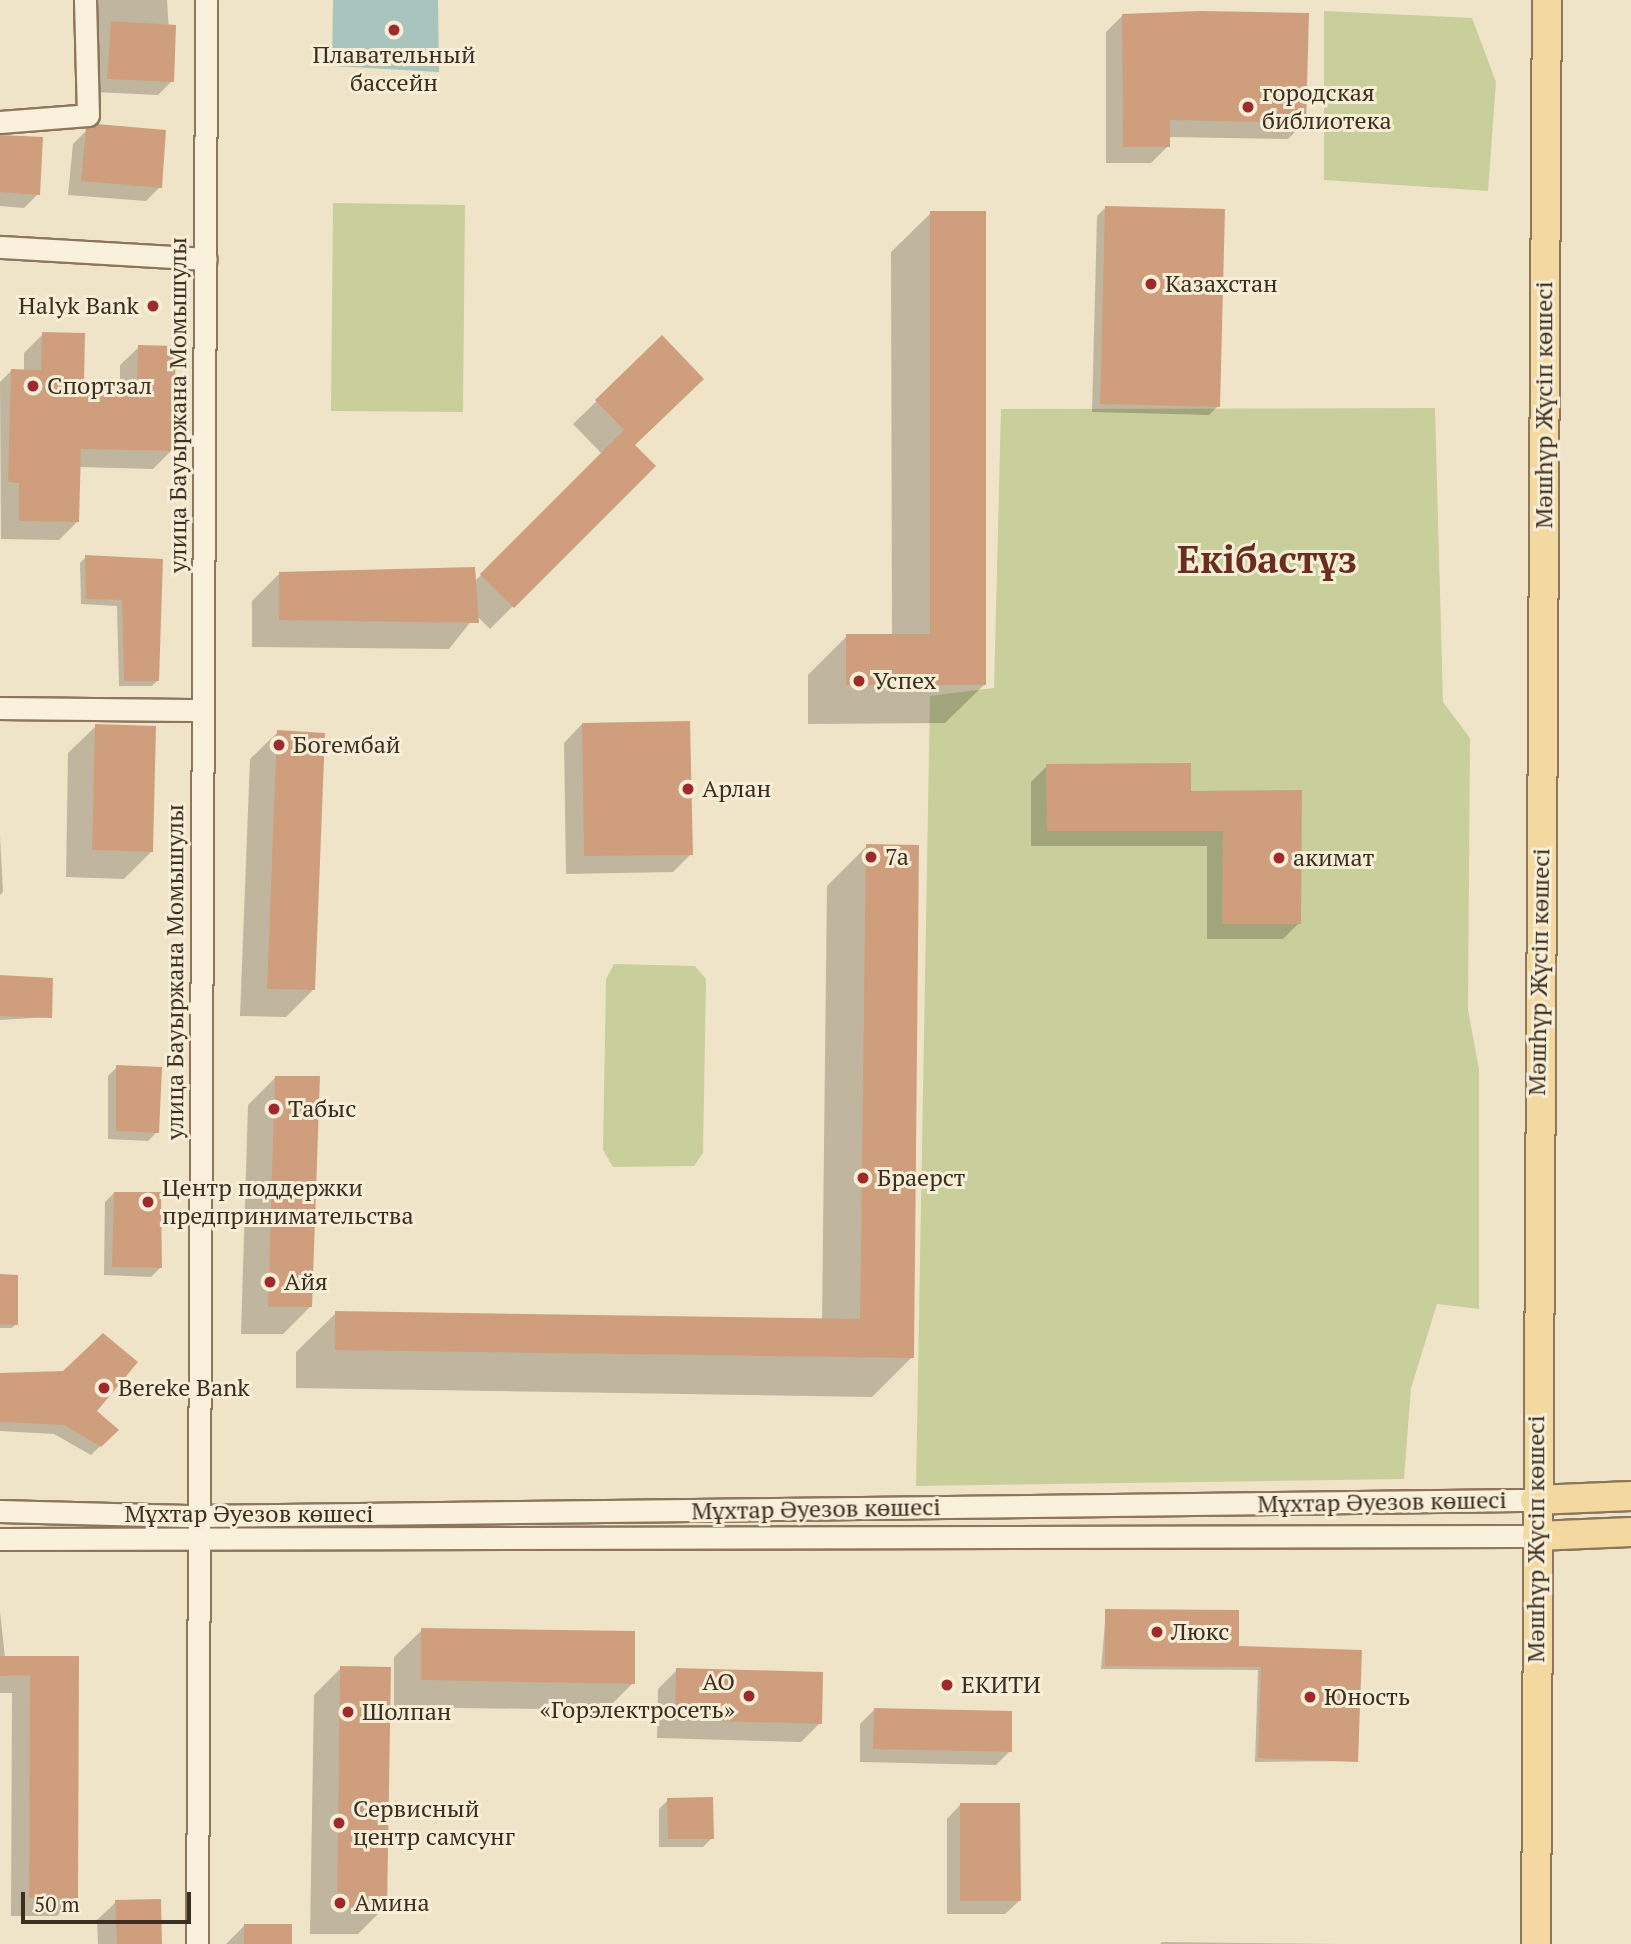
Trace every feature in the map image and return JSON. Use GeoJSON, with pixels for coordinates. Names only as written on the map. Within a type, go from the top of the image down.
{"type":"FeatureCollection","features":[{"type":"Feature","properties":{"kind":"main road","name":"Мәшһүр Жүсіп көшесі"},"geometry":{"type":"LineString","coordinates":[[1536,1944],[1535,1500],[1547,0]]}},
{"type":"Feature","properties":{"kind":"main road","name":"Мұхтар Әуезов көшесі"},"geometry":{"type":"LineString","coordinates":[[1535,1500],[1631,1496]]}},
{"type":"Feature","properties":{"kind":"main road","name":"Мұхтар Әуезов көшесі"},"geometry":{"type":"LineString","coordinates":[[1537,1536],[1631,1532]]}},
{"type":"Feature","properties":{"kind":"street"},"geometry":{"type":"LineString","coordinates":[[0,122],[88,116],[85,0]]}},
{"type":"Feature","properties":{"kind":"street","name":"улица Бауыржана Момышулы"},"geometry":{"type":"LineString","coordinates":[[197,1944],[206,0]]}},
{"type":"Feature","properties":{"kind":"street"},"geometry":{"type":"LineString","coordinates":[[0,247],[206,259]]}},
{"type":"Feature","properties":{"kind":"street"},"geometry":{"type":"LineString","coordinates":[[0,708],[203,710]]}},
{"type":"Feature","properties":{"kind":"street","name":"Мұхтар Әуезов көшесі"},"geometry":{"type":"LineString","coordinates":[[0,1511],[197,1516],[1535,1500]]}},
{"type":"Feature","properties":{"kind":"street","name":"Мұхтар Әуезов көшесі"},"geometry":{"type":"LineString","coordinates":[[0,1539],[198,1543],[1537,1536]]}},
{"type":"Feature","properties":{"kind":"green space"},"geometry":{"type":"Polygon","coordinates":[[[1324,11],[1472,18],[1496,82],[1488,191],[1324,180],[1324,11]]]}},
{"type":"Feature","properties":{"kind":"green space"},"geometry":{"type":"Polygon","coordinates":[[[333,203],[465,205],[463,412],[331,411],[333,203]]]}},
{"type":"Feature","properties":{"kind":"green space"},"geometry":{"type":"Polygon","coordinates":[[[1435,408],[1443,702],[1470,738],[1468,1010],[1479,1069],[1479,1309],[1437,1304],[1411,1388],[1404,1479],[916,1486],[930,696],[994,688],[1001,409],[1435,408]]]}},
{"type":"Feature","properties":{"kind":"green space"},"geometry":{"type":"Polygon","coordinates":[[[614,964],[695,966],[706,979],[703,1153],[694,1166],[613,1167],[603,1150],[606,979],[614,964]]]}},
{"type":"Feature","properties":{"kind":"water"},"geometry":{"type":"Polygon","coordinates":[[[333,0],[438,0],[439,72],[332,66],[333,0]]]}},
{"type":"Feature","properties":{"kind":"building"},"geometry":{"type":"Polygon","coordinates":[[[1200,11],[1309,13],[1306,123],[1170,120],[1170,147],[1123,147],[1122,14],[1200,11]]]}},
{"type":"Feature","properties":{"kind":"building"},"geometry":{"type":"Polygon","coordinates":[[[111,21],[176,25],[174,82],[107,79],[111,21]]]}},
{"type":"Feature","properties":{"kind":"building"},"geometry":{"type":"Polygon","coordinates":[[[97,124],[166,130],[162,188],[81,181],[86,128],[97,124]]]}},
{"type":"Feature","properties":{"kind":"building"},"geometry":{"type":"Polygon","coordinates":[[[0,135],[43,137],[40,195],[0,192],[0,135]]]}},
{"type":"Feature","properties":{"kind":"building"},"geometry":{"type":"Polygon","coordinates":[[[1105,206],[1225,209],[1220,407],[1100,404],[1105,206]]]}},
{"type":"Feature","properties":{"kind":"building"},"geometry":{"type":"Polygon","coordinates":[[[930,211],[986,211],[986,685],[846,685],[846,634],[930,634],[930,211]]]}},
{"type":"Feature","properties":{"kind":"building"},"geometry":{"type":"Polygon","coordinates":[[[42,332],[85,333],[84,382],[137,384],[138,345],[176,346],[173,451],[81,449],[79,522],[19,521],[19,483],[8,482],[11,369],[41,370],[42,332]]]}},
{"type":"Feature","properties":{"kind":"building"},"geometry":{"type":"Polygon","coordinates":[[[662,335],[704,379],[635,445],[656,466],[514,608],[480,574],[624,430],[595,400],[662,335]]]}},
{"type":"Feature","properties":{"kind":"building"},"geometry":{"type":"Polygon","coordinates":[[[85,555],[163,559],[159,681],[124,681],[122,600],[86,599],[85,555]]]}},
{"type":"Feature","properties":{"kind":"building"},"geometry":{"type":"Polygon","coordinates":[[[475,567],[479,623],[279,620],[279,572],[475,567]]]}},
{"type":"Feature","properties":{"kind":"building"},"geometry":{"type":"Polygon","coordinates":[[[690,721],[693,855],[584,856],[582,723],[690,721]]]}},
{"type":"Feature","properties":{"kind":"building"},"geometry":{"type":"Polygon","coordinates":[[[95,724],[156,726],[153,852],[92,850],[95,724]]]}},
{"type":"Feature","properties":{"kind":"building"},"geometry":{"type":"Polygon","coordinates":[[[277,730],[325,733],[315,990],[267,989],[277,730]]]}},
{"type":"Feature","properties":{"kind":"building"},"geometry":{"type":"Polygon","coordinates":[[[1191,763],[1191,791],[1302,790],[1301,924],[1222,924],[1223,831],[1047,831],[1046,764],[1191,763]]]}},
{"type":"Feature","properties":{"kind":"building"},"geometry":{"type":"Polygon","coordinates":[[[866,844],[919,845],[914,1358],[335,1350],[335,1311],[860,1319],[866,844]]]}},
{"type":"Feature","properties":{"kind":"building"},"geometry":{"type":"Polygon","coordinates":[[[0,975],[53,978],[52,1018],[0,1016],[0,975]]]}},
{"type":"Feature","properties":{"kind":"building"},"geometry":{"type":"Polygon","coordinates":[[[116,1065],[162,1067],[159,1133],[116,1131],[116,1065]]]}},
{"type":"Feature","properties":{"kind":"building"},"geometry":{"type":"Polygon","coordinates":[[[275,1076],[320,1076],[312,1307],[268,1307],[275,1076]]]}},
{"type":"Feature","properties":{"kind":"building"},"geometry":{"type":"Polygon","coordinates":[[[114,1192],[161,1192],[162,1268],[112,1267],[114,1192]]]}},
{"type":"Feature","properties":{"kind":"building"},"geometry":{"type":"Polygon","coordinates":[[[0,1274],[18,1275],[18,1325],[0,1324],[0,1274]]]}},
{"type":"Feature","properties":{"kind":"building"},"geometry":{"type":"Polygon","coordinates":[[[103,1333],[138,1362],[97,1411],[119,1430],[101,1447],[64,1425],[0,1422],[0,1373],[63,1371],[103,1333]]]}},
{"type":"Feature","properties":{"kind":"building"},"geometry":{"type":"Polygon","coordinates":[[[1105,1609],[1239,1610],[1239,1646],[1362,1650],[1358,1762],[1258,1758],[1261,1667],[1105,1666],[1105,1609]]]}},
{"type":"Feature","properties":{"kind":"building"},"geometry":{"type":"Polygon","coordinates":[[[421,1628],[635,1631],[635,1684],[421,1680],[421,1628]]]}},
{"type":"Feature","properties":{"kind":"building"},"geometry":{"type":"Polygon","coordinates":[[[0,1656],[79,1656],[78,1898],[29,1898],[30,1675],[0,1676],[0,1656]]]}},
{"type":"Feature","properties":{"kind":"building"},"geometry":{"type":"Polygon","coordinates":[[[340,1666],[391,1667],[387,1908],[337,1907],[340,1666]]]}},
{"type":"Feature","properties":{"kind":"building","name":"АО «Горэлектросеть»"},"geometry":{"type":"Polygon","coordinates":[[[676,1668],[823,1672],[822,1724],[675,1720],[676,1668]]]}},
{"type":"Feature","properties":{"kind":"building"},"geometry":{"type":"Polygon","coordinates":[[[874,1708],[1012,1711],[1012,1752],[873,1749],[874,1708]]]}},
{"type":"Feature","properties":{"kind":"building"},"geometry":{"type":"Polygon","coordinates":[[[713,1797],[714,1839],[668,1839],[667,1798],[713,1797]]]}},
{"type":"Feature","properties":{"kind":"building"},"geometry":{"type":"Polygon","coordinates":[[[960,1803],[1020,1803],[1021,1901],[960,1901],[960,1803]]]}},
{"type":"Feature","properties":{"kind":"building"},"geometry":{"type":"Polygon","coordinates":[[[161,1899],[162,1944],[117,1944],[115,1900],[161,1899]]]}},
{"type":"Feature","properties":{"kind":"building"},"geometry":{"type":"Polygon","coordinates":[[[244,1924],[292,1924],[292,1944],[244,1944],[244,1924]]]}},
{"type":"Feature","properties":{"kind":"place","name":"Плавательный бассейн"},"geometry":{"type":"Point","coordinates":[394,30]}},
{"type":"Feature","properties":{"kind":"place","name":"городская библиотека"},"geometry":{"type":"Point","coordinates":[1248,107]}},
{"type":"Feature","properties":{"kind":"place","name":"Казахстан"},"geometry":{"type":"Point","coordinates":[1151,284]}},
{"type":"Feature","properties":{"kind":"place","name":"Halyk Bank"},"geometry":{"type":"Point","coordinates":[153,306]}},
{"type":"Feature","properties":{"kind":"place","name":"Спортзал"},"geometry":{"type":"Point","coordinates":[33,386]}},
{"type":"Feature","properties":{"kind":"place","name":"Успех"},"geometry":{"type":"Point","coordinates":[859,681]}},
{"type":"Feature","properties":{"kind":"place","name":"Богембай"},"geometry":{"type":"Point","coordinates":[279,745]}},
{"type":"Feature","properties":{"kind":"place","name":"Арлан"},"geometry":{"type":"Point","coordinates":[688,789]}},
{"type":"Feature","properties":{"kind":"place","name":"7а"},"geometry":{"type":"Point","coordinates":[871,857]}},
{"type":"Feature","properties":{"kind":"place","name":"акимат"},"geometry":{"type":"Point","coordinates":[1279,858]}},
{"type":"Feature","properties":{"kind":"place","name":"Табыс"},"geometry":{"type":"Point","coordinates":[274,1109]}},
{"type":"Feature","properties":{"kind":"place","name":"Браерст"},"geometry":{"type":"Point","coordinates":[863,1178]}},
{"type":"Feature","properties":{"kind":"place","name":"Центр поддержки предпринимательства"},"geometry":{"type":"Point","coordinates":[148,1202]}},
{"type":"Feature","properties":{"kind":"place","name":"Айя"},"geometry":{"type":"Point","coordinates":[270,1282]}},
{"type":"Feature","properties":{"kind":"place","name":"Bereke Bank"},"geometry":{"type":"Point","coordinates":[104,1388]}},
{"type":"Feature","properties":{"kind":"place","name":"Люкс"},"geometry":{"type":"Point","coordinates":[1157,1632]}},
{"type":"Feature","properties":{"kind":"place","name":"ЕКИТИ"},"geometry":{"type":"Point","coordinates":[947,1685]}},
{"type":"Feature","properties":{"kind":"place","name":"АО «Горэлектросеть»"},"geometry":{"type":"Point","coordinates":[749,1696]}},
{"type":"Feature","properties":{"kind":"place","name":"Юность"},"geometry":{"type":"Point","coordinates":[1310,1697]}},
{"type":"Feature","properties":{"kind":"place","name":"Шолпан"},"geometry":{"type":"Point","coordinates":[348,1712]}},
{"type":"Feature","properties":{"kind":"place","name":"Сервисный центр самсунг"},"geometry":{"type":"Point","coordinates":[339,1823]}},
{"type":"Feature","properties":{"kind":"place","name":"Амина"},"geometry":{"type":"Point","coordinates":[340,1903]}},
{"type":"Feature","properties":{"kind":"district","name":"Екібастұз"},"geometry":{"type":"Point","coordinates":[1267,560]}}]}
